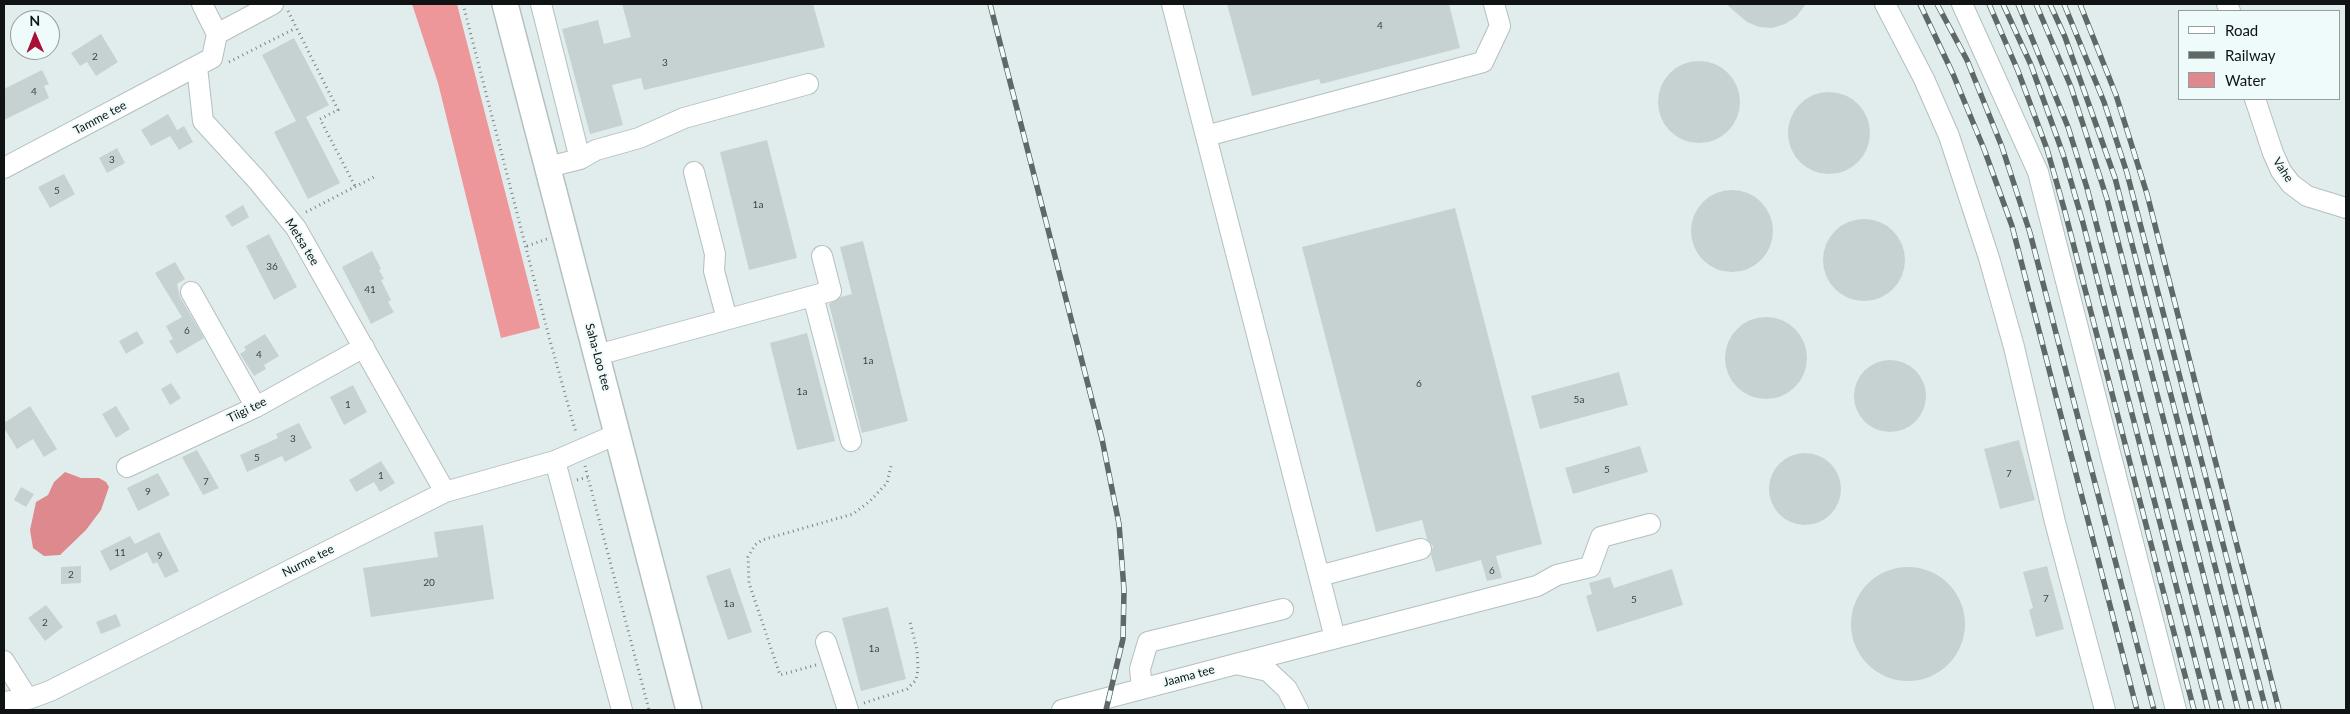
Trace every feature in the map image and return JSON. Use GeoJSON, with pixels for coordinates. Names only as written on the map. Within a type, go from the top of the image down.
{"type":"FeatureCollection","features":[{"type":"Feature","properties":{"kind":"main road","name":"Saha-Loo tee"},"geometry":{"type":"LineString","coordinates":[[505,4],[689,710]]}},
{"type":"Feature","properties":{"kind":"street"},"geometry":{"type":"LineString","coordinates":[[202,4],[217,34],[273,4]]}},
{"type":"Feature","properties":{"kind":"street"},"geometry":{"type":"LineString","coordinates":[[541,4],[580,159]]}},
{"type":"Feature","properties":{"kind":"street"},"geometry":{"type":"LineString","coordinates":[[1172,4],[1335,638]]}},
{"type":"Feature","properties":{"kind":"street"},"geometry":{"type":"LineString","coordinates":[[1206,136],[1483,62],[1500,26],[1494,4]]}},
{"type":"Feature","properties":{"kind":"street"},"geometry":{"type":"LineString","coordinates":[[1885,4],[1924,79],[1949,136],[1989,258],[2014,347],[2055,522],[2105,710]]}},
{"type":"Feature","properties":{"kind":"street"},"geometry":{"type":"LineString","coordinates":[[1962,4],[2038,172],[2176,710]]}},
{"type":"Feature","properties":{"kind":"street","name":"Metsa tee"},"geometry":{"type":"LineString","coordinates":[[217,34],[205,62],[202,121],[257,180],[296,228],[444,492]]}},
{"type":"Feature","properties":{"kind":"street","name":"Tamme tee"},"geometry":{"type":"LineString","coordinates":[[4,168],[205,62]]}},
{"type":"Feature","properties":{"kind":"street"},"geometry":{"type":"LineString","coordinates":[[548,168],[580,159],[596,150],[639,138],[684,118],[808,84]]}},
{"type":"Feature","properties":{"kind":"street","name":"Vahe"},"geometry":{"type":"LineString","coordinates":[[2255,100],[2273,153],[2281,171],[2291,184],[2307,196],[2346,208]]}},
{"type":"Feature","properties":{"kind":"street"},"geometry":{"type":"LineString","coordinates":[[694,172],[715,254],[714,271],[727,319]]}},
{"type":"Feature","properties":{"kind":"street"},"geometry":{"type":"LineString","coordinates":[[597,355],[831,291],[822,256]]}},
{"type":"Feature","properties":{"kind":"street"},"geometry":{"type":"LineString","coordinates":[[191,292],[256,407]]}},
{"type":"Feature","properties":{"kind":"street"},"geometry":{"type":"LineString","coordinates":[[813,296],[851,442]]}},
{"type":"Feature","properties":{"kind":"street","name":"Tiigi tee"},"geometry":{"type":"LineString","coordinates":[[127,467],[256,407],[364,347]]}},
{"type":"Feature","properties":{"kind":"street","name":"Nurme tee"},"geometry":{"type":"LineString","coordinates":[[4,702],[28,699],[84,675],[444,492],[555,460],[617,434]]}},
{"type":"Feature","properties":{"kind":"street"},"geometry":{"type":"LineString","coordinates":[[555,460],[622,710]]}},
{"type":"Feature","properties":{"kind":"street"},"geometry":{"type":"LineString","coordinates":[[1236,664],[1537,586],[1557,575],[1590,567],[1600,537],[1650,524]]}},
{"type":"Feature","properties":{"kind":"street"},"geometry":{"type":"LineString","coordinates":[[1319,576],[1421,549]]}},
{"type":"Feature","properties":{"kind":"street"},"geometry":{"type":"LineString","coordinates":[[1142,689],[1140,669],[1148,642],[1283,609]]}},
{"type":"Feature","properties":{"kind":"street"},"geometry":{"type":"LineString","coordinates":[[829,651],[847,709]]}},
{"type":"Feature","properties":{"kind":"street"},"geometry":{"type":"LineString","coordinates":[[4,661],[28,699]]}},
{"type":"Feature","properties":{"kind":"street","name":"Jaama tee"},"geometry":{"type":"LineString","coordinates":[[1062,710],[1236,664],[1268,671],[1287,689],[1298,710]]}},
{"type":"Feature","properties":{"kind":"path"},"geometry":{"type":"LineString","coordinates":[[284,4],[338,110],[320,119],[356,186]]}},
{"type":"Feature","properties":{"kind":"path"},"geometry":{"type":"LineString","coordinates":[[463,4],[549,337],[649,710]]}},
{"type":"Feature","properties":{"kind":"path"},"geometry":{"type":"LineString","coordinates":[[205,62],[222,66],[296,28]]}},
{"type":"Feature","properties":{"kind":"path"},"geometry":{"type":"LineString","coordinates":[[300,214],[374,177]]}},
{"type":"Feature","properties":{"kind":"path"},"geometry":{"type":"LineString","coordinates":[[829,651],[780,675],[749,582],[748,558],[755,545],[762,540],[853,514],[870,501],[886,483],[891,466]]}},
{"type":"Feature","properties":{"kind":"path"},"geometry":{"type":"LineString","coordinates":[[847,709],[908,689],[916,680],[918,669],[917,650],[910,622]]}},
{"type":"Feature","properties":{"kind":"shaded area"},"geometry":{"type":"Polygon","coordinates":[[[412,4],[457,4],[540,328],[501,338],[438,83],[412,4]]]}},
{"type":"Feature","properties":{"kind":"water"},"geometry":{"type":"Polygon","coordinates":[[[65,472],[81,478],[99,478],[106,482],[109,487],[101,510],[86,530],[60,555],[44,556],[33,548],[30,530],[36,502],[48,495],[54,482],[65,472]]]}},
{"type":"Feature","properties":{"kind":"building"},"geometry":{"type":"Polygon","coordinates":[[[622,4],[813,4],[825,47],[644,90],[641,78],[612,85],[623,125],[590,134],[562,29],[598,20],[604,44],[631,37],[622,4]]]}},
{"type":"Feature","properties":{"kind":"building"},"geometry":{"type":"Polygon","coordinates":[[[1227,4],[1449,4],[1460,48],[1321,84],[1319,79],[1252,96],[1227,4]]]}},
{"type":"Feature","properties":{"kind":"building"},"geometry":{"type":"Polygon","coordinates":[[[1726,4],[1806,4],[1796,17],[1785,24],[1772,28],[1759,27],[1747,22],[1726,4]]]}},
{"type":"Feature","properties":{"kind":"building"},"geometry":{"type":"Polygon","coordinates":[[[101,34],[118,62],[96,76],[87,62],[80,66],[71,53],[101,34]]]}},
{"type":"Feature","properties":{"kind":"building"},"geometry":{"type":"Polygon","coordinates":[[[294,38],[329,105],[306,117],[340,183],[308,199],[274,132],[296,121],[262,55],[294,38]]]}},
{"type":"Feature","properties":{"kind":"building"},"geometry":{"type":"Polygon","coordinates":[[[1699,61],[1715,64],[1728,73],[1737,86],[1740,102],[1737,118],[1728,131],[1715,140],[1699,143],[1683,140],[1670,131],[1661,118],[1658,102],[1661,86],[1670,73],[1683,64],[1699,61]]]}},
{"type":"Feature","properties":{"kind":"building"},"geometry":{"type":"Polygon","coordinates":[[[42,70],[49,84],[44,86],[49,98],[4,120],[4,89],[42,70]]]}},
{"type":"Feature","properties":{"kind":"building"},"geometry":{"type":"Polygon","coordinates":[[[1829,92],[1845,95],[1858,104],[1867,117],[1870,133],[1867,149],[1858,162],[1845,171],[1829,174],[1813,171],[1800,162],[1791,149],[1788,133],[1791,117],[1800,104],[1813,95],[1829,92]]]}},
{"type":"Feature","properties":{"kind":"building"},"geometry":{"type":"Polygon","coordinates":[[[168,114],[177,130],[184,126],[193,142],[179,150],[170,136],[151,146],[141,130],[168,114]]]}},
{"type":"Feature","properties":{"kind":"building"},"geometry":{"type":"Polygon","coordinates":[[[767,140],[797,258],[749,270],[720,152],[767,140]]]}},
{"type":"Feature","properties":{"kind":"building"},"geometry":{"type":"Polygon","coordinates":[[[117,148],[125,163],[107,173],[99,158],[117,148]]]}},
{"type":"Feature","properties":{"kind":"building"},"geometry":{"type":"Polygon","coordinates":[[[64,174],[75,194],[50,208],[38,187],[64,174]]]}},
{"type":"Feature","properties":{"kind":"building"},"geometry":{"type":"Polygon","coordinates":[[[1732,190],[1748,193],[1761,202],[1770,215],[1773,231],[1770,247],[1761,260],[1748,269],[1732,272],[1716,269],[1703,260],[1694,247],[1691,231],[1694,215],[1703,202],[1716,193],[1732,190]]]}},
{"type":"Feature","properties":{"kind":"building"},"geometry":{"type":"Polygon","coordinates":[[[243,205],[249,217],[232,227],[225,216],[243,205]]]}},
{"type":"Feature","properties":{"kind":"building"},"geometry":{"type":"Polygon","coordinates":[[[1455,208],[1542,544],[1496,556],[1502,578],[1487,581],[1481,560],[1436,572],[1431,555],[1433,546],[1427,539],[1422,520],[1376,532],[1302,247],[1455,208]]]}},
{"type":"Feature","properties":{"kind":"building"},"geometry":{"type":"Polygon","coordinates":[[[1864,219],[1880,222],[1893,231],[1902,244],[1905,260],[1902,276],[1893,289],[1880,298],[1864,301],[1848,298],[1835,289],[1826,276],[1823,260],[1826,244],[1835,231],[1848,222],[1864,219]]]}},
{"type":"Feature","properties":{"kind":"building"},"geometry":{"type":"Polygon","coordinates":[[[269,234],[297,287],[274,300],[246,246],[269,234]]]}},
{"type":"Feature","properties":{"kind":"building"},"geometry":{"type":"Polygon","coordinates":[[[863,241],[908,421],[862,433],[829,304],[841,297],[852,294],[840,247],[863,241]]]}},
{"type":"Feature","properties":{"kind":"building"},"geometry":{"type":"Polygon","coordinates":[[[372,251],[381,269],[379,270],[384,279],[381,280],[391,300],[388,302],[394,312],[371,324],[342,267],[372,251]]]}},
{"type":"Feature","properties":{"kind":"building"},"geometry":{"type":"Polygon","coordinates":[[[175,262],[185,279],[177,284],[180,297],[204,338],[177,354],[169,341],[173,339],[166,326],[182,317],[155,273],[175,262]]]}},
{"type":"Feature","properties":{"kind":"building"},"geometry":{"type":"Polygon","coordinates":[[[1766,317],[1782,320],[1795,329],[1804,342],[1807,358],[1804,374],[1795,387],[1782,396],[1766,399],[1750,396],[1737,387],[1728,374],[1725,358],[1728,342],[1737,329],[1750,320],[1766,317]]]}},
{"type":"Feature","properties":{"kind":"building"},"geometry":{"type":"Polygon","coordinates":[[[137,331],[144,343],[126,354],[119,341],[137,331]]]}},
{"type":"Feature","properties":{"kind":"building"},"geometry":{"type":"Polygon","coordinates":[[[807,333],[835,441],[797,450],[770,343],[807,333]]]}},
{"type":"Feature","properties":{"kind":"building"},"geometry":{"type":"Polygon","coordinates":[[[265,334],[279,356],[264,365],[266,369],[254,376],[240,354],[246,350],[244,347],[265,334]]]}},
{"type":"Feature","properties":{"kind":"building"},"geometry":{"type":"Polygon","coordinates":[[[1890,360],[1910,366],[1920,376],[1926,396],[1920,416],[1910,426],[1890,432],[1870,426],[1860,416],[1854,396],[1860,376],[1870,366],[1890,360]]]}},
{"type":"Feature","properties":{"kind":"building"},"geometry":{"type":"Polygon","coordinates":[[[1619,372],[1628,405],[1540,429],[1531,396],[1619,372]]]}},
{"type":"Feature","properties":{"kind":"building"},"geometry":{"type":"Polygon","coordinates":[[[171,383],[181,398],[170,405],[161,389],[171,383]]]}},
{"type":"Feature","properties":{"kind":"building"},"geometry":{"type":"Polygon","coordinates":[[[353,385],[367,412],[344,425],[330,397],[353,385]]]}},
{"type":"Feature","properties":{"kind":"building"},"geometry":{"type":"Polygon","coordinates":[[[30,406],[57,449],[44,457],[33,439],[17,449],[4,428],[4,423],[30,406]]]}},
{"type":"Feature","properties":{"kind":"building"},"geometry":{"type":"Polygon","coordinates":[[[116,406],[130,429],[116,438],[102,414],[116,406]]]}},
{"type":"Feature","properties":{"kind":"building"},"geometry":{"type":"Polygon","coordinates":[[[299,423],[312,448],[285,462],[282,456],[247,472],[240,455],[278,438],[276,434],[299,423]]]}},
{"type":"Feature","properties":{"kind":"building"},"geometry":{"type":"Polygon","coordinates":[[[2019,440],[2035,500],[2000,509],[1984,449],[2019,440]]]}},
{"type":"Feature","properties":{"kind":"building"},"geometry":{"type":"Polygon","coordinates":[[[1640,446],[1648,472],[1573,494],[1565,468],[1640,446]]]}},
{"type":"Feature","properties":{"kind":"building"},"geometry":{"type":"Polygon","coordinates":[[[197,450],[219,488],[203,495],[182,457],[197,450]]]}},
{"type":"Feature","properties":{"kind":"building"},"geometry":{"type":"Polygon","coordinates":[[[1805,453],[1825,459],[1835,469],[1841,489],[1835,509],[1825,519],[1805,525],[1785,519],[1775,509],[1769,489],[1775,469],[1785,459],[1805,453]]]}},
{"type":"Feature","properties":{"kind":"building"},"geometry":{"type":"Polygon","coordinates":[[[381,461],[395,483],[380,492],[374,482],[356,492],[349,480],[381,461]]]}},
{"type":"Feature","properties":{"kind":"building"},"geometry":{"type":"Polygon","coordinates":[[[158,473],[170,495],[138,511],[127,488],[158,473]]]}},
{"type":"Feature","properties":{"kind":"building"},"geometry":{"type":"Polygon","coordinates":[[[21,487],[34,494],[26,507],[14,500],[21,487]]]}},
{"type":"Feature","properties":{"kind":"building"},"geometry":{"type":"Polygon","coordinates":[[[483,525],[494,599],[371,617],[363,568],[438,557],[434,532],[483,525]]]}},
{"type":"Feature","properties":{"kind":"building"},"geometry":{"type":"Polygon","coordinates":[[[159,532],[179,571],[165,578],[157,562],[153,564],[147,552],[110,571],[100,551],[130,536],[135,544],[159,532]]]}},
{"type":"Feature","properties":{"kind":"building"},"geometry":{"type":"Polygon","coordinates":[[[81,566],[81,583],[61,584],[61,567],[81,566]]]}},
{"type":"Feature","properties":{"kind":"building"},"geometry":{"type":"Polygon","coordinates":[[[2047,566],[2064,629],[2036,637],[2029,610],[2033,608],[2023,572],[2047,566]]]}},
{"type":"Feature","properties":{"kind":"building"},"geometry":{"type":"Polygon","coordinates":[[[1908,567],[1930,572],[1948,584],[1960,602],[1965,624],[1960,646],[1948,664],[1930,676],[1908,681],[1886,676],[1868,664],[1856,646],[1851,624],[1856,602],[1868,584],[1886,572],[1908,567]]]}},
{"type":"Feature","properties":{"kind":"building"},"geometry":{"type":"Polygon","coordinates":[[[730,568],[752,632],[728,640],[706,576],[730,568]]]}},
{"type":"Feature","properties":{"kind":"building"},"geometry":{"type":"Polygon","coordinates":[[[1672,569],[1683,605],[1597,632],[1586,596],[1592,594],[1589,583],[1610,577],[1614,588],[1672,569]]]}},
{"type":"Feature","properties":{"kind":"building"},"geometry":{"type":"Polygon","coordinates":[[[46,605],[63,627],[45,641],[28,618],[46,605]]]}},
{"type":"Feature","properties":{"kind":"building"},"geometry":{"type":"Polygon","coordinates":[[[888,607],[906,679],[861,691],[842,618],[888,607]]]}},
{"type":"Feature","properties":{"kind":"building"},"geometry":{"type":"Polygon","coordinates":[[[116,614],[121,626],[101,634],[96,622],[116,614]]]}},
{"type":"Feature","properties":{"kind":"railway"},"geometry":{"type":"LineString","coordinates":[[990,4],[1102,439],[1119,524],[1124,590],[1123,639],[1106,710]]}},
{"type":"Feature","properties":{"kind":"railway"},"geometry":{"type":"LineString","coordinates":[[1920,4],[1953,74],[1984,149],[2012,226],[2137,710]]}},
{"type":"Feature","properties":{"kind":"railway"},"geometry":{"type":"LineString","coordinates":[[1937,4],[1967,60],[2002,147],[2030,233],[2154,710]]}},
{"type":"Feature","properties":{"kind":"railway"},"geometry":{"type":"LineString","coordinates":[[1989,4],[2018,71],[2047,149],[2194,710]]}},
{"type":"Feature","properties":{"kind":"railway"},"geometry":{"type":"LineString","coordinates":[[2003,4],[2031,65],[2063,154],[2083,223],[2208,710]]}},
{"type":"Feature","properties":{"kind":"railway"},"geometry":{"type":"LineString","coordinates":[[2018,4],[2068,127],[2087,188],[2222,710]]}},
{"type":"Feature","properties":{"kind":"railway"},"geometry":{"type":"LineString","coordinates":[[2036,4],[2071,87],[2107,199],[2238,710]]}},
{"type":"Feature","properties":{"kind":"railway"},"geometry":{"type":"LineString","coordinates":[[2050,4],[2065,37],[2115,178],[2252,710]]}},
{"type":"Feature","properties":{"kind":"railway"},"geometry":{"type":"LineString","coordinates":[[2064,4],[2104,102],[2127,173],[2266,710]]}},
{"type":"Feature","properties":{"kind":"railway"},"geometry":{"type":"LineString","coordinates":[[2080,4],[2116,95],[2147,194],[2279,710]]}}]}
